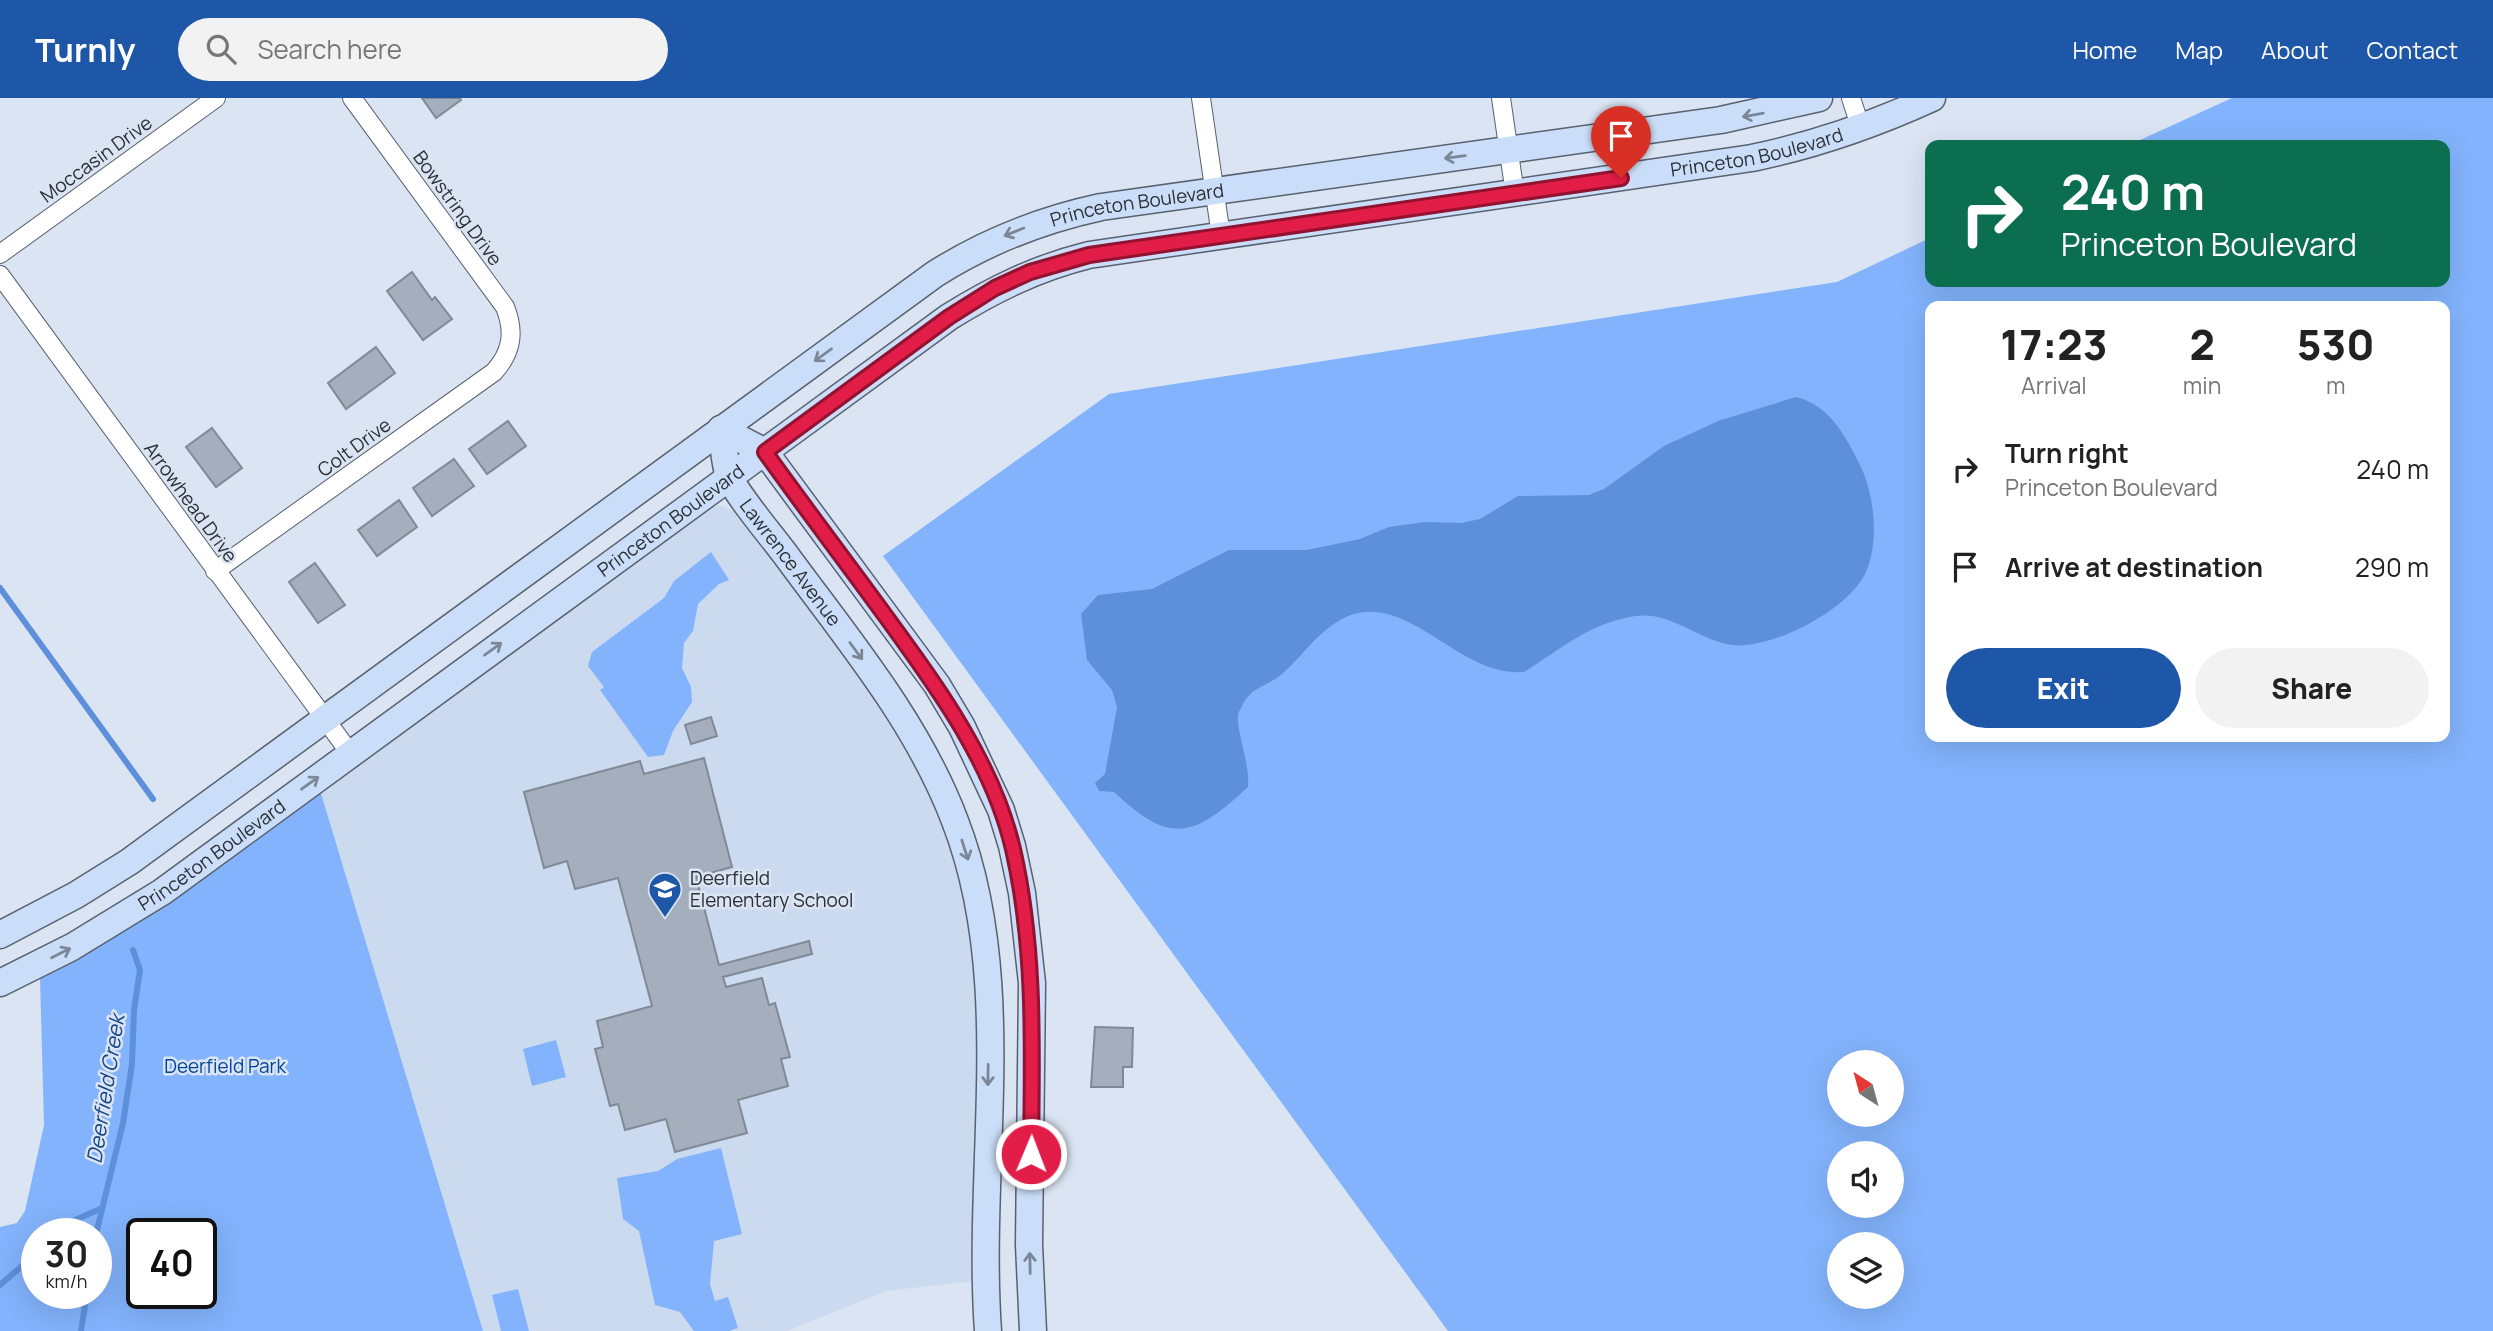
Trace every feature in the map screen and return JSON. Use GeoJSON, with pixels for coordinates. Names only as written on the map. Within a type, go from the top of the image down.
{"type":"FeatureCollection","features":[{"type":"Feature","properties":{"kind":"street","name":"Moccasin Drive"},"geometry":{"type":"LineString","coordinates":[[0,254],[216,98]]}},
{"type":"Feature","properties":{"kind":"street","name":"Bowstring Drive"},"geometry":{"type":"LineString","coordinates":[[352,98],[505,307],[511,323],[510,350]]}},
{"type":"Feature","properties":{"kind":"street"},"geometry":{"type":"LineString","coordinates":[[1200,98],[1221,236]]}},
{"type":"Feature","properties":{"kind":"street"},"geometry":{"type":"LineString","coordinates":[[1500,98],[1516,194]]}},
{"type":"Feature","properties":{"kind":"street","name":"Princeton Boulevard"},"geometry":{"type":"LineString","coordinates":[[0,935],[76,895],[129,862],[935,274],[997,239],[1070,214],[1214,191],[1721,120],[1819,98]]}},
{"type":"Feature","properties":{"kind":"street"},"geometry":{"type":"LineString","coordinates":[[1851,98],[1861,129]]}},
{"type":"Feature","properties":{"kind":"street","name":"Princeton Boulevard"},"geometry":{"type":"LineString","coordinates":[[0,983],[72,947],[162,891],[949,317],[995,288],[1030,272],[1089,255],[1752,158],[1807,146],[1861,129],[1932,98]]}},
{"type":"Feature","properties":{"kind":"street","name":"Arrowhead Drive"},"geometry":{"type":"LineString","coordinates":[[0,275],[350,753]]}},
{"type":"Feature","properties":{"kind":"street","name":"Colt Drive"},"geometry":{"type":"LineString","coordinates":[[215,571],[494,372],[510,350]]}},
{"type":"Feature","properties":{"kind":"street"},"geometry":{"type":"LineString","coordinates":[[721,429],[765,452],[937,685],[982,768],[1012,846],[1029,943],[1032,983],[1029,1245],[1033,1331]]}},
{"type":"Feature","properties":{"kind":"street","name":"Lawrence Avenue"},"geometry":{"type":"LineString","coordinates":[[721,429],[729,477],[886,693],[918,743],[956,821],[970,865],[980,908],[989,1005],[984,1257],[988,1331]]}},
{"type":"Feature","properties":{"kind":"shaded area"},"geometry":{"type":"Polygon","coordinates":[[[1796,397],[1808,401],[1827,414],[1854,452],[1868,488],[1874,531],[1866,572],[1857,586],[1844,600],[1808,624],[1768,641],[1732,645],[1661,618],[1636,616],[1591,630],[1524,672],[1500,670],[1477,662],[1412,624],[1391,615],[1369,612],[1346,617],[1319,636],[1282,674],[1246,699],[1238,715],[1248,787],[1212,816],[1197,825],[1167,827],[1151,821],[1114,792],[1099,791],[1095,783],[1105,774],[1117,707],[1112,690],[1087,660],[1081,614],[1098,595],[1152,589],[1229,550],[1307,550],[1360,539],[1389,527],[1425,522],[1461,523],[1480,519],[1518,496],[1589,495],[1604,489],[1664,446],[1718,421],[1796,397]]]}},
{"type":"Feature","properties":{"kind":"shaded area","name":"Deerfield Elementary School"},"geometry":{"type":"Polygon","coordinates":[[[723,506],[744,516],[908,748],[927,783],[956,861],[973,940],[978,1015],[974,1281],[886,1291],[787,1331],[483,1331],[320,790],[699,514],[713,507],[723,506]]]}},
{"type":"Feature","properties":{"kind":"green space"},"geometry":{"type":"Polygon","coordinates":[[[2232,98],[2493,98],[2493,1331],[1448,1331],[883,556],[1109,394],[1837,282],[1925,240],[1925,287],[2450,287],[2450,140],[2140,140],[2232,98]]]}},
{"type":"Feature","properties":{"kind":"green space"},"geometry":{"type":"Polygon","coordinates":[[[711,552],[729,580],[719,584],[698,604],[693,631],[684,643],[682,668],[691,687],[692,702],[673,731],[664,755],[648,757],[600,690],[604,687],[588,666],[592,652],[664,598],[674,581],[711,552]]]}},
{"type":"Feature","properties":{"kind":"green space","name":"Deerfield Park"},"geometry":{"type":"Polygon","coordinates":[[[320,790],[483,1331],[0,1331],[0,1227],[17,1223],[25,1211],[44,1125],[40,978],[109,938],[320,790]]]}},
{"type":"Feature","properties":{"kind":"green space"},"geometry":{"type":"Polygon","coordinates":[[[556,1040],[566,1077],[532,1086],[523,1049],[556,1040]]]}},
{"type":"Feature","properties":{"kind":"green space"},"geometry":{"type":"Polygon","coordinates":[[[721,1148],[742,1234],[714,1241],[710,1284],[715,1301],[728,1297],[738,1328],[729,1331],[694,1331],[680,1312],[655,1305],[639,1231],[623,1219],[617,1178],[658,1171],[677,1159],[721,1148]]]}},
{"type":"Feature","properties":{"kind":"green space"},"geometry":{"type":"Polygon","coordinates":[[[518,1289],[529,1331],[501,1331],[492,1295],[518,1289]]]}},
{"type":"Feature","properties":{"kind":"building"},"geometry":{"type":"Polygon","coordinates":[[[422,98],[460,98],[461,100],[436,118],[422,98]]]}},
{"type":"Feature","properties":{"kind":"building"},"geometry":{"type":"Polygon","coordinates":[[[412,272],[432,300],[435,297],[452,319],[423,340],[387,291],[412,272]]]}},
{"type":"Feature","properties":{"kind":"building"},"geometry":{"type":"Polygon","coordinates":[[[376,347],[395,373],[346,409],[328,383],[376,347]]]}},
{"type":"Feature","properties":{"kind":"building"},"geometry":{"type":"Polygon","coordinates":[[[508,421],[526,446],[487,474],[469,449],[508,421]]]}},
{"type":"Feature","properties":{"kind":"building"},"geometry":{"type":"Polygon","coordinates":[[[212,428],[242,468],[216,487],[186,447],[212,428]]]}},
{"type":"Feature","properties":{"kind":"building"},"geometry":{"type":"Polygon","coordinates":[[[454,459],[474,486],[432,516],[413,488],[454,459]]]}},
{"type":"Feature","properties":{"kind":"building"},"geometry":{"type":"Polygon","coordinates":[[[399,500],[417,527],[377,556],[358,530],[399,500]]]}},
{"type":"Feature","properties":{"kind":"building"},"geometry":{"type":"Polygon","coordinates":[[[315,563],[345,605],[318,623],[289,582],[315,563]]]}},
{"type":"Feature","properties":{"kind":"building"},"geometry":{"type":"Polygon","coordinates":[[[711,717],[717,736],[691,744],[685,725],[711,717]]]}},
{"type":"Feature","properties":{"kind":"building"},"geometry":{"type":"Polygon","coordinates":[[[704,758],[732,867],[696,877],[719,965],[809,941],[812,954],[723,977],[726,987],[762,978],[769,1005],[775,1003],[790,1057],[781,1059],[788,1086],[738,1100],[747,1133],[675,1152],[666,1119],[625,1130],[618,1104],[610,1106],[595,1049],[603,1047],[597,1021],[652,1006],[618,878],[575,889],[567,861],[544,868],[524,792],[640,761],[644,774],[704,758]]]}},
{"type":"Feature","properties":{"kind":"building"},"geometry":{"type":"Polygon","coordinates":[[[1095,1027],[1133,1028],[1132,1067],[1123,1067],[1123,1087],[1091,1087],[1095,1027]]]}},
{"type":"Feature","properties":{"kind":"waterway","name":"Deerfield Creek"},"geometry":{"type":"LineString","coordinates":[[0,588],[153,799]]}},
{"type":"Feature","properties":{"kind":"waterway","name":"Deerfield Creek"},"geometry":{"type":"LineString","coordinates":[[100,1218],[123,1123],[132,1064],[134,1010],[140,970],[133,950]]}},
{"type":"Feature","properties":{"kind":"waterway"},"geometry":{"type":"LineString","coordinates":[[80,1218],[100,1209]]}},
{"type":"Feature","properties":{"kind":"waterway"},"geometry":{"type":"LineString","coordinates":[[0,1285],[21,1267]]}},
{"type":"Feature","properties":{"kind":"waterway","name":"Deerfield Creek"},"geometry":{"type":"LineString","coordinates":[[81,1331],[84,1309]]}},
{"type":"Feature","properties":{"kind":"place","name":"Deerfield Elementary School"},"geometry":{"type":"Point","coordinates":[665,919]}},
{"type":"Feature","properties":{"kind":"route"},"geometry":{"type":"LineString","coordinates":[[1031,1154],[1032,983],[1029,943],[1012,846],[1000,810],[962,727],[937,685],[765,452],[949,317],[995,288],[1030,272],[1089,255],[1621,178]]}}]}
